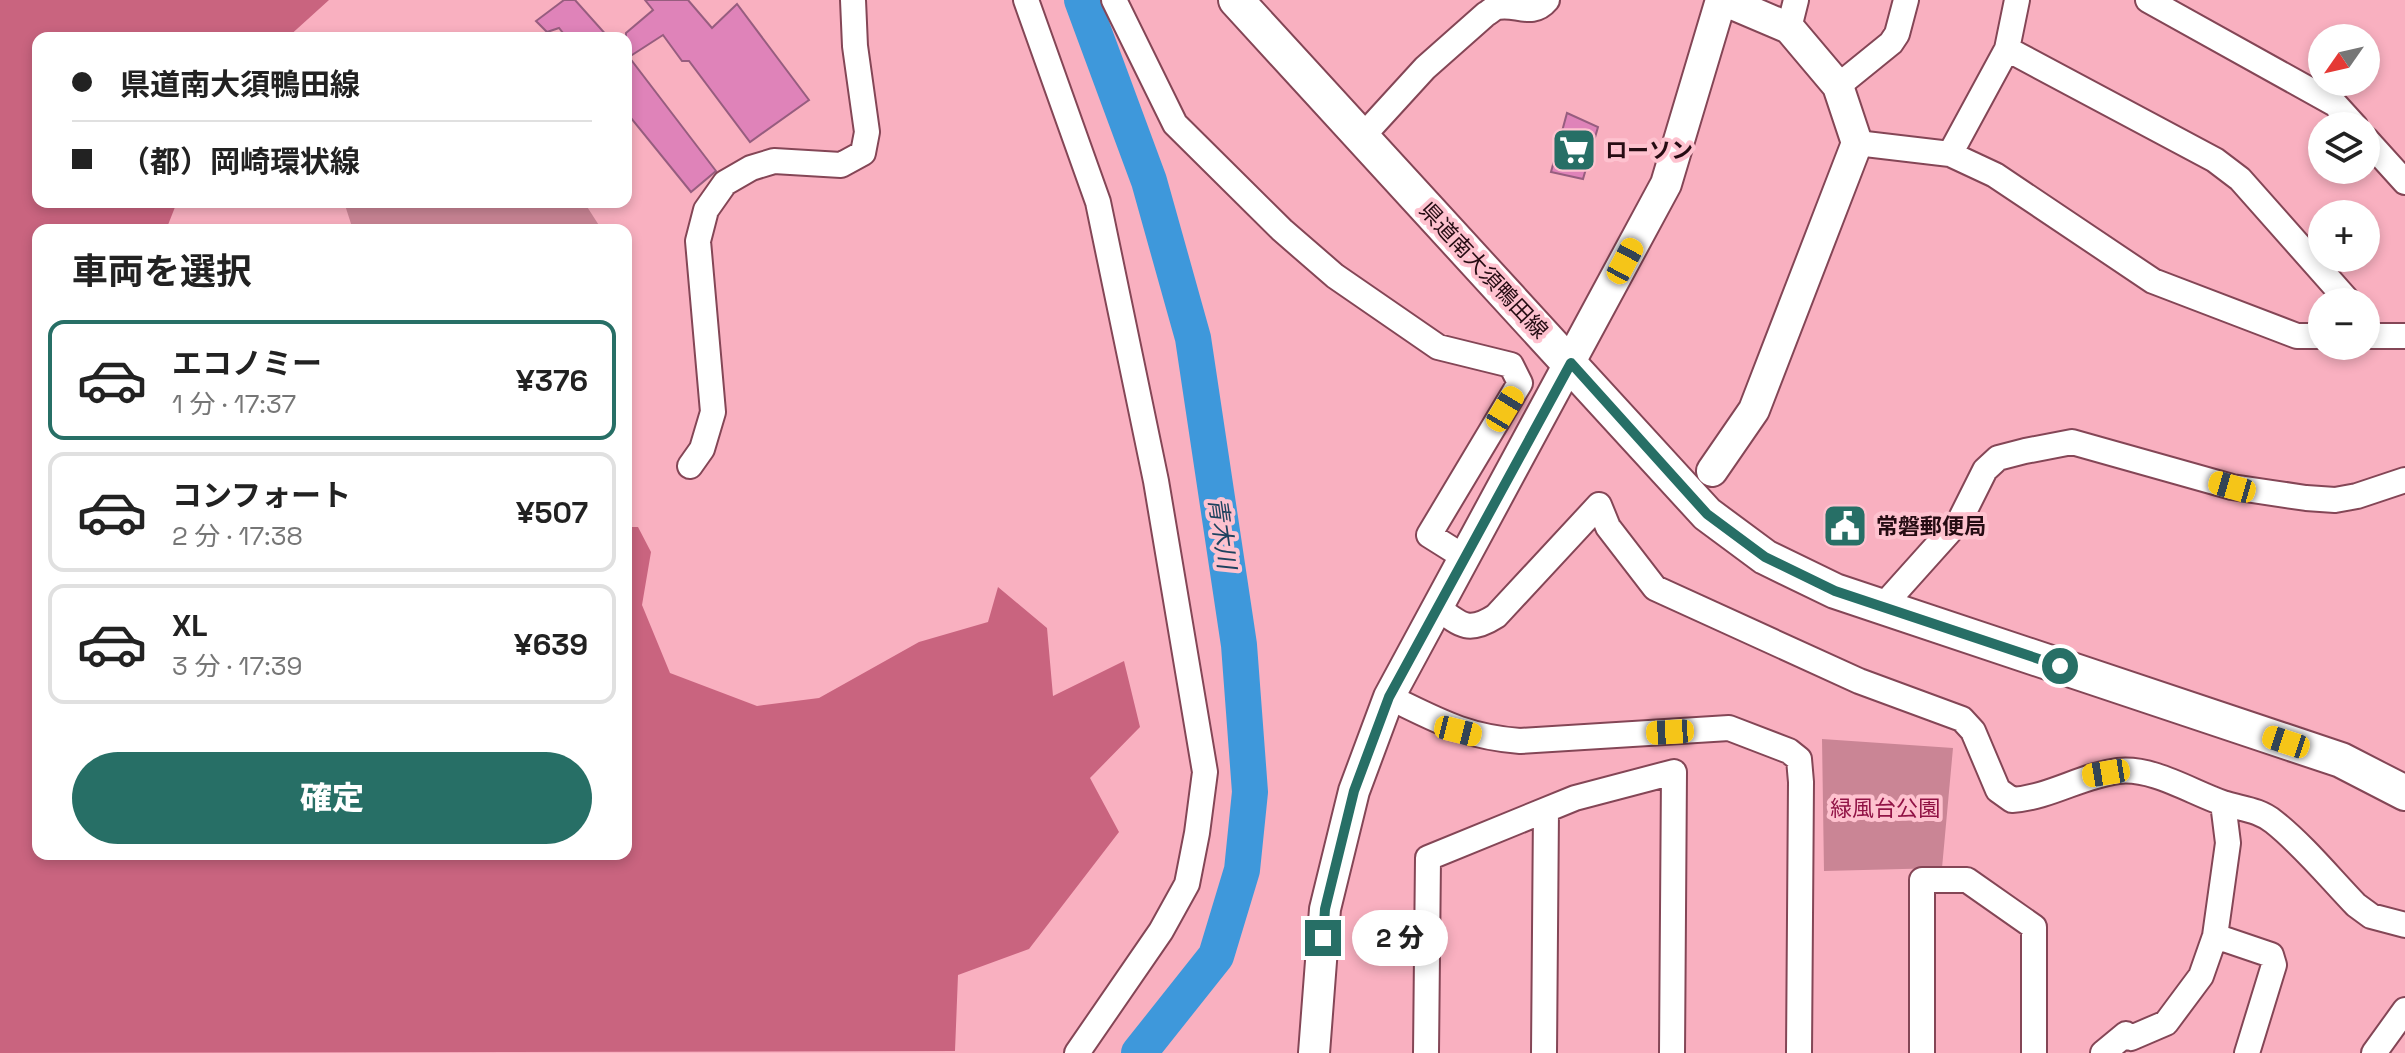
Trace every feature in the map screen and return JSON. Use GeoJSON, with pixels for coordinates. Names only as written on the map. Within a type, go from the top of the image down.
{"type":"FeatureCollection","features":[{"type":"Feature","properties":{"kind":"main road","name":"県道南大須鴨田線"},"geometry":{"type":"LineString","coordinates":[[1236,0],[1707,514],[1765,557],[1835,591],[2341,760],[2405,793]]}},
{"type":"Feature","properties":{"kind":"street"},"geometry":{"type":"LineString","coordinates":[[690,466],[702,449],[713,412],[698,241],[706,210],[725,183],[751,168],[774,161],[841,165],[863,153],[867,132],[855,46],[853,0]]}},
{"type":"Feature","properties":{"kind":"street"},"geometry":{"type":"LineString","coordinates":[[1026,0],[1098,202],[1156,481],[1205,772],[1187,884],[1161,931],[1077,1053]]}},
{"type":"Feature","properties":{"kind":"street"},"geometry":{"type":"LineString","coordinates":[[1114,0],[1175,124],[1282,230],[1335,276],[1438,347],[1511,365],[1520,383],[1429,535],[1464,557]]}},
{"type":"Feature","properties":{"kind":"street"},"geometry":{"type":"LineString","coordinates":[[1361,138],[1425,68],[1486,14],[1498,7],[1537,8],[1547,0]]}},
{"type":"Feature","properties":{"kind":"street"},"geometry":{"type":"LineString","coordinates":[[1314,1053],[1325,909],[1354,791],[1389,697],[1666,184],[1722,0],[1793,14],[1838,86],[1857,143],[1754,410],[1712,471]]}},
{"type":"Feature","properties":{"kind":"street"},"geometry":{"type":"LineString","coordinates":[[1838,86],[1891,43],[1897,34],[1906,0]]}},
{"type":"Feature","properties":{"kind":"street"},"geometry":{"type":"LineString","coordinates":[[1950,154],[2007,49],[2017,0]]}},
{"type":"Feature","properties":{"kind":"street"},"geometry":{"type":"LineString","coordinates":[[2148,0],[2335,104],[2342,112]]}},
{"type":"Feature","properties":{"kind":"street"},"geometry":{"type":"LineString","coordinates":[[2007,49],[2215,160],[2240,179],[2337,288]]}},
{"type":"Feature","properties":{"kind":"street"},"geometry":{"type":"LineString","coordinates":[[1857,143],[1950,154],[1995,175],[2153,281],[2297,336],[2308,336]]}},
{"type":"Feature","properties":{"kind":"street"},"geometry":{"type":"LineString","coordinates":[[2380,154],[2405,182]]}},
{"type":"Feature","properties":{"kind":"street"},"geometry":{"type":"LineString","coordinates":[[2380,332],[2405,336]]}},
{"type":"Feature","properties":{"kind":"street"},"geometry":{"type":"LineString","coordinates":[[1882,607],[1960,520],[1985,470],[1998,458],[2025,451],[2072,442],[2232,487],[2306,498],[2335,500],[2357,496],[2405,480]]}},
{"type":"Feature","properties":{"kind":"street"},"geometry":{"type":"LineString","coordinates":[[1436,606],[1465,626],[1477,627],[1496,616],[1599,505],[1608,527],[1655,588],[1859,681],[1962,719],[1973,731],[1998,790],[2012,800],[2052,793],[2089,776],[2123,771],[2152,775],[2223,803],[2256,810],[2274,822],[2356,905],[2371,916],[2405,925]]}},
{"type":"Feature","properties":{"kind":"street"},"geometry":{"type":"LineString","coordinates":[[1389,697],[1458,731],[1491,739],[1520,741],[1729,728],[1789,751],[1799,759],[1799,1053]]}},
{"type":"Feature","properties":{"kind":"street"},"geometry":{"type":"LineString","coordinates":[[1426,1053],[1428,858],[1575,798],[1674,772],[1672,1053]]}},
{"type":"Feature","properties":{"kind":"street"},"geometry":{"type":"LineString","coordinates":[[2103,1053],[2126,1034],[2131,1038],[2166,1023],[2201,976],[2215,936],[2228,843],[2223,803]]}},
{"type":"Feature","properties":{"kind":"street"},"geometry":{"type":"LineString","coordinates":[[1544,1053],[1546,810]]}},
{"type":"Feature","properties":{"kind":"street"},"geometry":{"type":"LineString","coordinates":[[1922,1053],[1922,880],[1967,880],[2034,927],[2034,1053]]}},
{"type":"Feature","properties":{"kind":"street"},"geometry":{"type":"LineString","coordinates":[[2215,936],[2271,955],[2274,965],[2247,1053]]}},
{"type":"Feature","properties":{"kind":"street"},"geometry":{"type":"LineString","coordinates":[[2374,1053],[2405,1010]]}},
{"type":"Feature","properties":{"kind":"green space"},"geometry":{"type":"Polygon","coordinates":[[[346,208],[588,208],[598,224],[351,224],[346,208]]]}},
{"type":"Feature","properties":{"kind":"green space","name":"緑風台公園"},"geometry":{"type":"Polygon","coordinates":[[[1822,739],[1953,748],[1942,868],[1824,871],[1822,739]]]}},
{"type":"Feature","properties":{"kind":"shaded area"},"geometry":{"type":"Polygon","coordinates":[[[0,0],[329,0],[294,32],[32,32],[32,208],[175,208],[168,224],[32,224],[32,860],[632,860],[632,527],[638,527],[651,552],[642,605],[670,673],[757,706],[819,698],[919,642],[988,622],[998,587],[1047,628],[1053,696],[1124,661],[1140,727],[1090,778],[1119,832],[1029,949],[958,975],[955,1051],[0,1053],[0,0]]]}},
{"type":"Feature","properties":{"kind":"building"},"geometry":{"type":"Polygon","coordinates":[[[564,0],[575,0],[604,32],[562,32],[559,28],[547,32],[536,21],[564,0]]]}},
{"type":"Feature","properties":{"kind":"building"},"geometry":{"type":"Polygon","coordinates":[[[645,0],[688,0],[712,28],[737,4],[809,100],[750,142],[689,61],[682,61],[663,35],[632,55],[632,32],[627,32],[653,10],[645,0]]]}},
{"type":"Feature","properties":{"kind":"building"},"geometry":{"type":"Polygon","coordinates":[[[632,61],[716,171],[691,192],[632,119],[632,61]]]}},
{"type":"Feature","properties":{"kind":"building","name":"ローソン"},"geometry":{"type":"Polygon","coordinates":[[[1567,113],[1598,127],[1583,179],[1551,172],[1567,113]]]}},
{"type":"Feature","properties":{"kind":"waterway","name":"青木川"},"geometry":{"type":"LineString","coordinates":[[1082,0],[1149,181],[1193,338],[1239,645],[1250,792],[1242,870],[1216,956],[1139,1053]]}},
{"type":"Feature","properties":{"kind":"place","name":"ローソン"},"geometry":{"type":"Point","coordinates":[1574,150]}},
{"type":"Feature","properties":{"kind":"place","name":"常磐郵便局"},"geometry":{"type":"Point","coordinates":[1845,526]}},
{"type":"Feature","properties":{"kind":"route"},"geometry":{"type":"LineString","coordinates":[[1323,938],[1325,909],[1354,791],[1389,697],[1451,578],[1571,363],[1707,514],[1765,557],[1835,591],[2060,666]]}}]}
